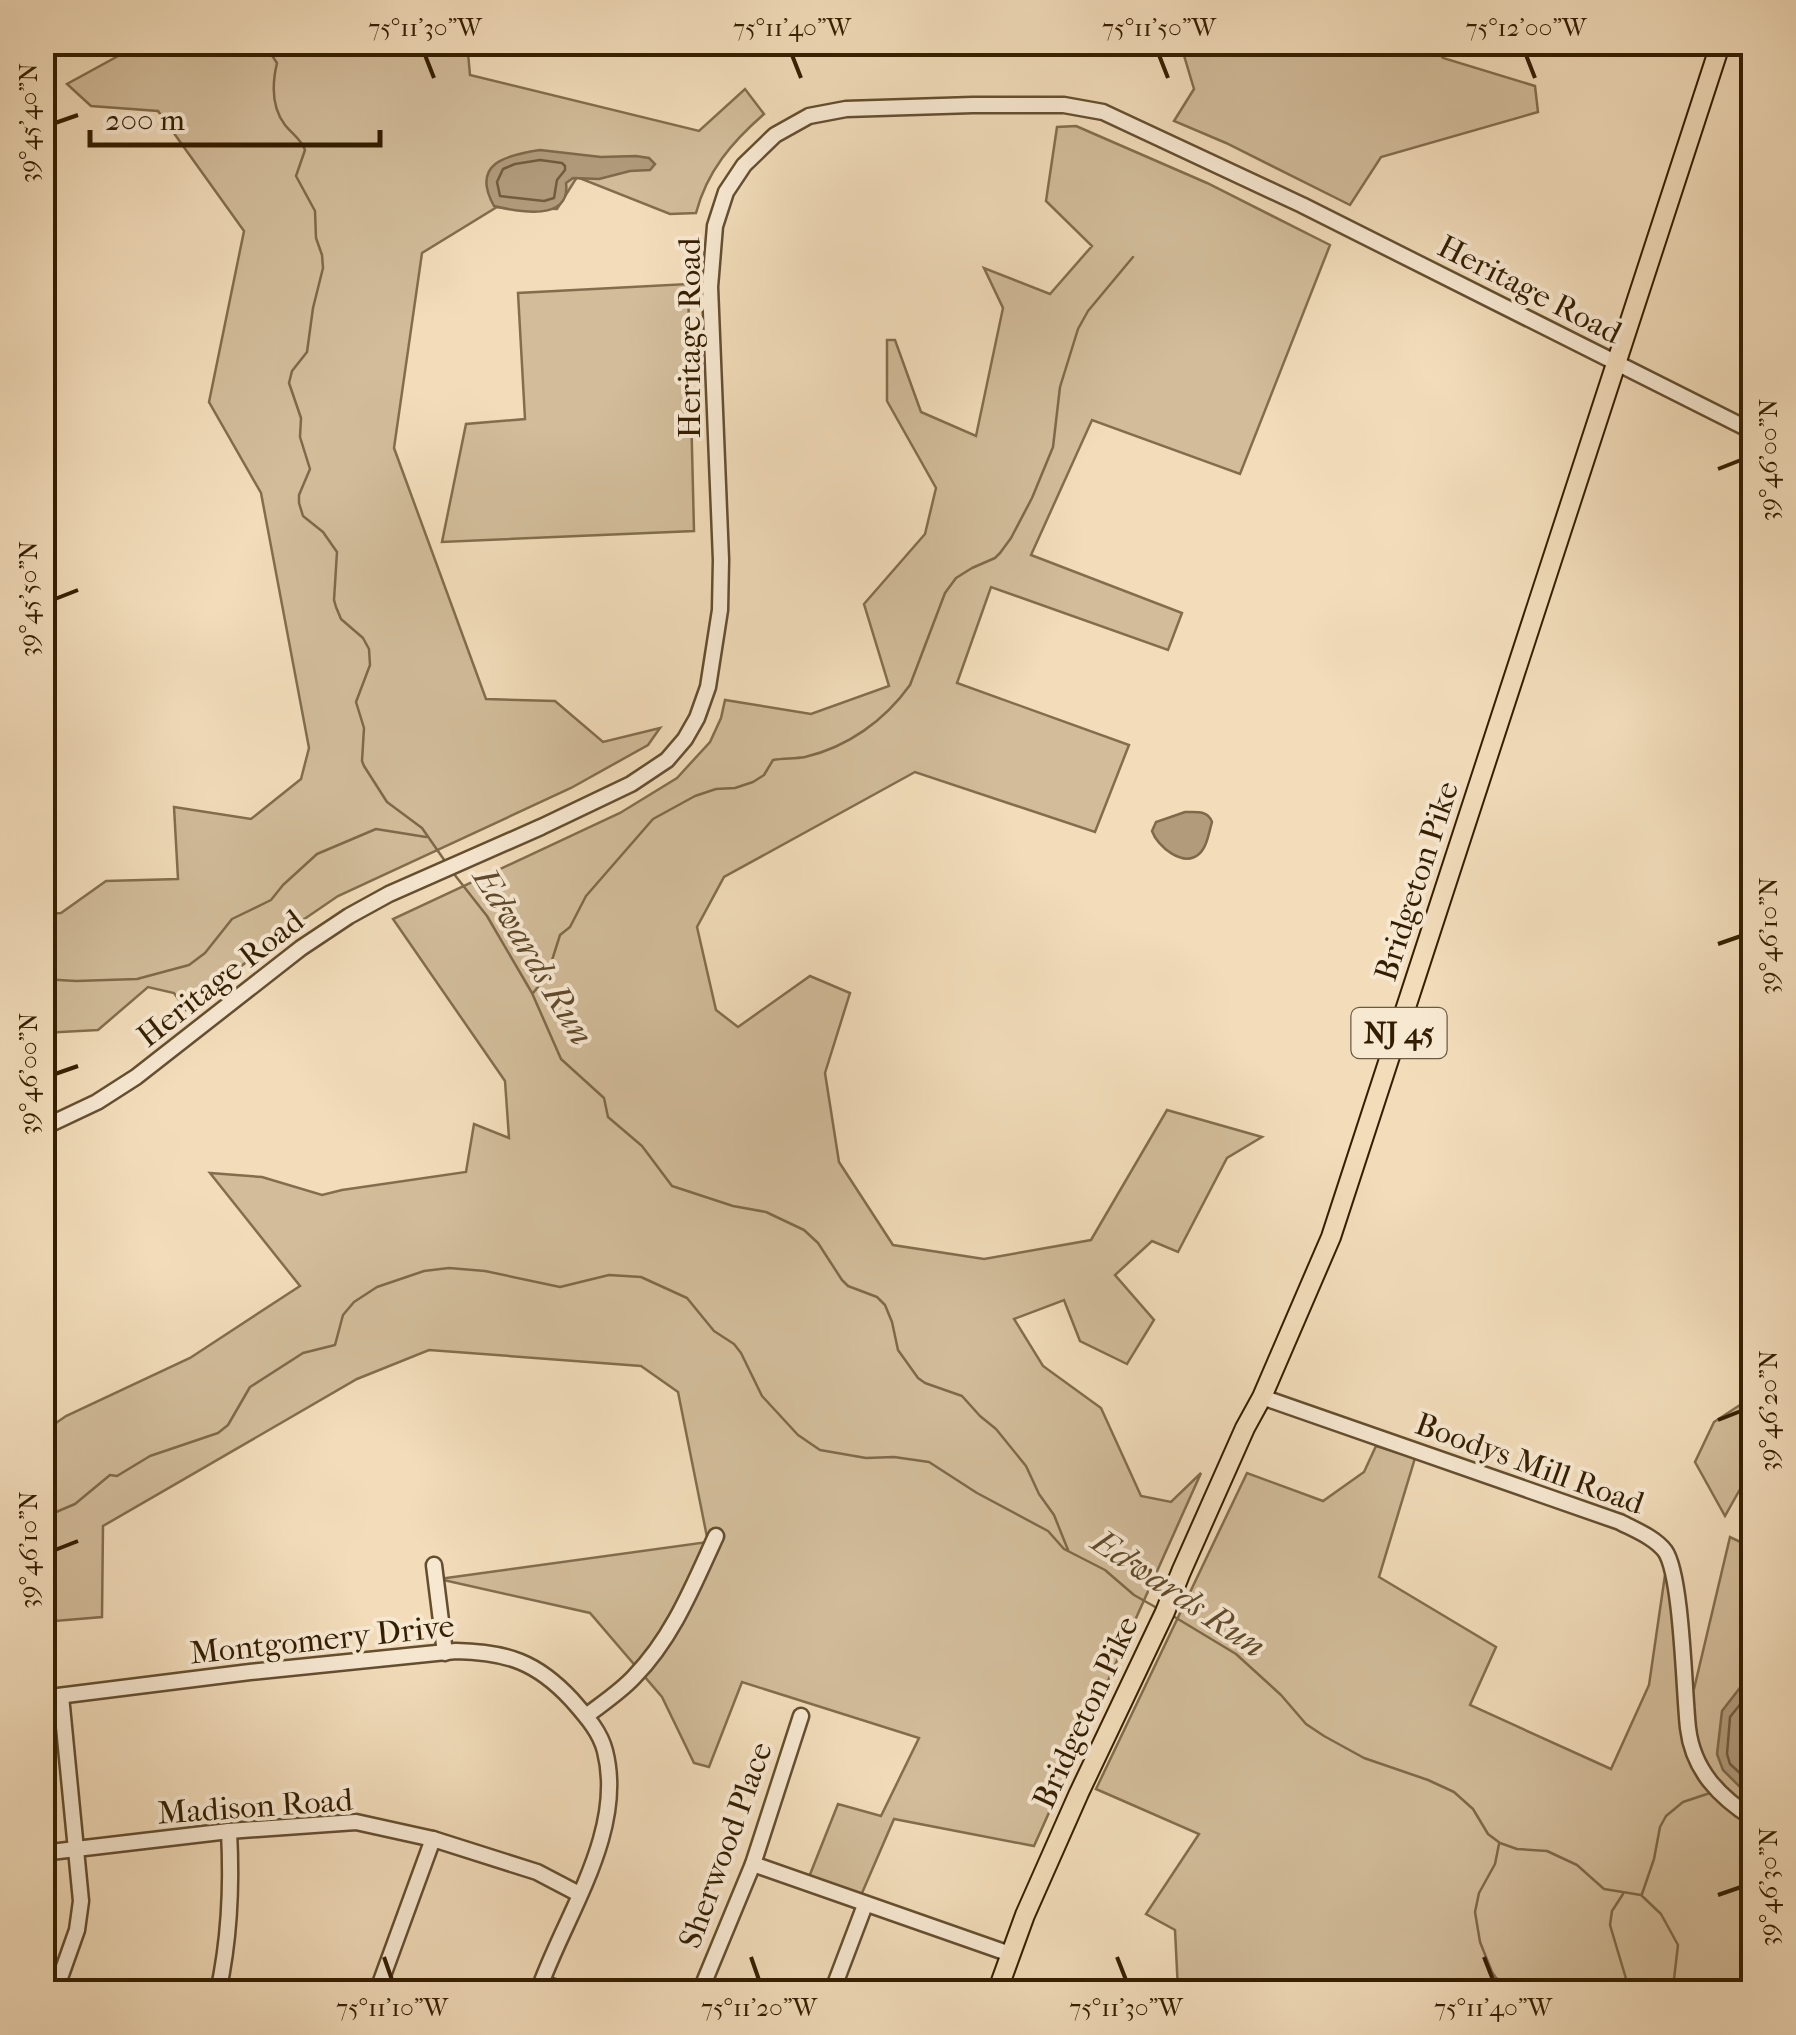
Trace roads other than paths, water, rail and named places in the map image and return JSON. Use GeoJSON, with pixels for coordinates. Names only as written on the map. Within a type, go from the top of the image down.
{"type":"FeatureCollection","features":[{"type":"Feature","properties":{"kind":"main road","name":"Bridgeton Pike"},"geometry":{"type":"LineString","coordinates":[[997,1992],[1079,1792],[1166,1612],[1331,1237],[1721,42]]}},
{"type":"Feature","properties":{"kind":"street","name":"Heritage Road"},"geometry":{"type":"LineString","coordinates":[[42,1128],[136,1078],[335,924],[376,901],[645,776],[678,748],[697,718],[708,687],[721,597],[710,288],[715,226],[726,192],[744,164],[775,135],[802,119],[846,109],[973,104],[1064,105],[1102,112],[1302,205],[1754,432]]}},
{"type":"Feature","properties":{"kind":"street","name":"Boodys Mill Road"},"geometry":{"type":"LineString","coordinates":[[1262,1397],[1620,1522],[1654,1540],[1670,1560],[1676,1584],[1692,1751],[1710,1783],[1754,1818]]}},
{"type":"Feature","properties":{"kind":"street"},"geometry":{"type":"LineString","coordinates":[[586,1716],[632,1680],[665,1638],[716,1536]]}},
{"type":"Feature","properties":{"kind":"street"},"geometry":{"type":"LineString","coordinates":[[434,1564],[445,1652]]}},
{"type":"Feature","properties":{"kind":"street","name":"Montgomery Drive"},"geometry":{"type":"LineString","coordinates":[[42,1698],[445,1652],[489,1652],[534,1668],[554,1681],[586,1716],[605,1749],[609,1782],[598,1846],[540,1988]]}},
{"type":"Feature","properties":{"kind":"street"},"geometry":{"type":"LineString","coordinates":[[54,1992],[77,1930],[81,1901],[60,1696]]}},
{"type":"Feature","properties":{"kind":"street","name":"Sherwood Place"},"geometry":{"type":"LineString","coordinates":[[700,1992],[753,1864],[801,1716]]}},
{"type":"Feature","properties":{"kind":"street","name":"Madison Road"},"geometry":{"type":"LineString","coordinates":[[42,1854],[229,1831],[356,1822],[433,1839],[537,1872],[580,1894]]}},
{"type":"Feature","properties":{"kind":"street"},"geometry":{"type":"LineString","coordinates":[[218,1992],[231,1910],[229,1831]]}},
{"type":"Feature","properties":{"kind":"street"},"geometry":{"type":"LineString","coordinates":[[377,1992],[433,1839]]}},
{"type":"Feature","properties":{"kind":"street"},"geometry":{"type":"LineString","coordinates":[[753,1864],[1010,1954]]}},
{"type":"Feature","properties":{"kind":"street"},"geometry":{"type":"LineString","coordinates":[[832,1992],[865,1905]]}},
{"type":"Feature","properties":{"kind":"street"},"geometry":{"type":"LineString","coordinates":[[540,1988],[569,1992]]}},
{"type":"Feature","properties":{"kind":"water"},"geometry":{"type":"Polygon","coordinates":[[[540,150],[601,157],[636,156],[649,158],[655,164],[650,170],[599,179],[573,178],[566,183],[560,204],[552,209],[529,212],[494,206],[486,180],[489,171],[505,159],[540,150]]]}},
{"type":"Feature","properties":{"kind":"water"},"geometry":{"type":"Polygon","coordinates":[[[1185,812],[1205,814],[1212,822],[1202,851],[1193,858],[1178,857],[1165,849],[1152,831],[1156,822],[1185,812]]]}},
{"type":"Feature","properties":{"kind":"water"},"geometry":{"type":"Polygon","coordinates":[[[1753,1671],[1753,1800],[1723,1770],[1717,1754],[1722,1711],[1753,1671]]]}},
{"type":"Feature","properties":{"kind":"waterway","name":"Edwards Run"},"geometry":{"type":"LineString","coordinates":[[263,42],[277,63],[274,87],[278,111],[305,150],[296,176],[315,211],[316,238],[322,255],[307,352],[292,371],[289,383],[301,418],[300,437],[310,469],[299,503],[303,516],[323,532],[337,552],[336,607],[341,619],[363,638],[369,649],[370,665],[356,702],[364,728],[364,766],[387,802],[422,828],[447,864]]}},
{"type":"Feature","properties":{"kind":"waterway"},"geometry":{"type":"LineString","coordinates":[[533,993],[547,976],[560,935],[570,927],[586,896],[653,819],[695,796],[753,782],[764,775],[773,760],[805,757],[836,746],[877,721],[900,698],[910,685],[945,593],[956,578],[995,558],[1011,538],[1053,447],[1060,387],[1078,329],[1133,257]]}},
{"type":"Feature","properties":{"kind":"waterway"},"geometry":{"type":"LineString","coordinates":[[42,979],[137,979],[189,965],[205,953],[232,919],[271,900],[317,854],[376,829],[426,837]]}},
{"type":"Feature","properties":{"kind":"waterway","name":"Edwards Run"},"geometry":{"type":"LineString","coordinates":[[454,874],[487,916],[532,993],[561,1059],[604,1098],[608,1117],[642,1146],[672,1186],[733,1206],[766,1212],[804,1230],[848,1286],[877,1297],[892,1322],[898,1350],[918,1378],[962,1396],[1026,1466],[1054,1515],[1068,1550]]}},
{"type":"Feature","properties":{"kind":"waterway"},"geometry":{"type":"LineString","coordinates":[[42,1518],[75,1504],[110,1475],[117,1476],[150,1456],[218,1433],[228,1425],[250,1387],[303,1353],[335,1345],[343,1315],[354,1302],[377,1287],[424,1271],[449,1268],[485,1271],[560,1287],[609,1275],[641,1277],[687,1298],[714,1331],[741,1353],[762,1396],[798,1435],[820,1450],[929,1462],[1048,1531],[1064,1549],[1105,1570],[1134,1595],[1157,1608]]}},
{"type":"Feature","properties":{"kind":"waterway","name":"Edwards Run"},"geometry":{"type":"LineString","coordinates":[[1173,1616],[1236,1654],[1306,1724],[1324,1736],[1364,1758],[1454,1792],[1500,1843],[1517,1849],[1547,1851],[1577,1865],[1604,1889],[1641,1895],[1661,1914],[1678,1945],[1675,1992]]}},
{"type":"Feature","properties":{"kind":"waterway"},"geometry":{"type":"LineString","coordinates":[[1642,1894],[1666,1816],[1683,1802],[1713,1792]]}},
{"type":"Feature","properties":{"kind":"waterway"},"geometry":{"type":"LineString","coordinates":[[1499,1844],[1475,1912],[1480,1942],[1492,1972],[1523,1992]]}},
{"type":"Feature","properties":{"kind":"waterway"},"geometry":{"type":"LineString","coordinates":[[1623,1894],[1612,1911],[1610,1925],[1630,1992]]}}]}
